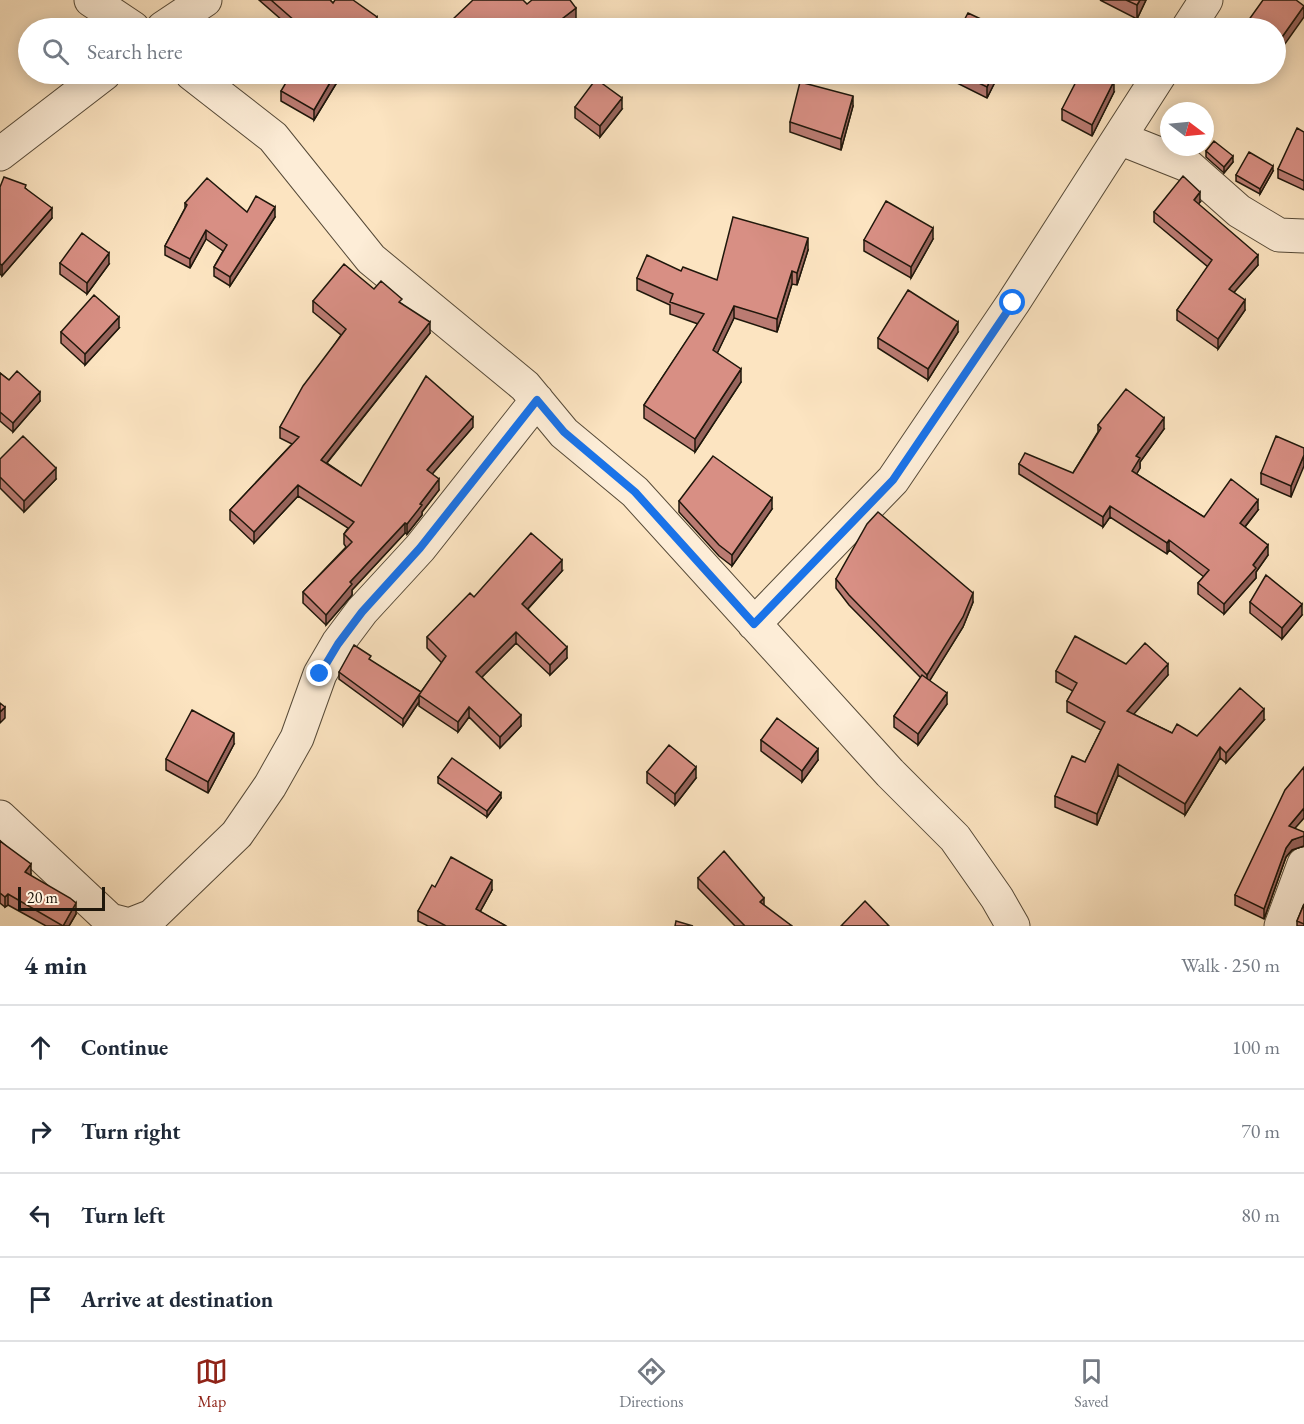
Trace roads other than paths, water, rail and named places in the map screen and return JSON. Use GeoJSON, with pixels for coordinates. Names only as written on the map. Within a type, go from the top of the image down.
{"type":"FeatureCollection","features":[{"type":"Feature","properties":{"kind":"street"},"geometry":{"type":"LineString","coordinates":[[92,0],[118,18]]}},
{"type":"Feature","properties":{"kind":"street"},"geometry":{"type":"LineString","coordinates":[[178,18],[205,0]]}},
{"type":"Feature","properties":{"kind":"street"},"geometry":{"type":"LineString","coordinates":[[1194,18],[1206,0]]}},
{"type":"Feature","properties":{"kind":"street"},"geometry":{"type":"LineString","coordinates":[[0,154],[91,84]]}},
{"type":"Feature","properties":{"kind":"street"},"geometry":{"type":"LineString","coordinates":[[205,84],[273,138],[371,260],[525,386],[564,432],[635,492],[890,773],[955,838],[997,898],[1013,926]]}},
{"type":"Feature","properties":{"kind":"street"},"geometry":{"type":"LineString","coordinates":[[754,624],[893,480],[1013,303],[1154,84]]}},
{"type":"Feature","properties":{"kind":"street"},"geometry":{"type":"LineString","coordinates":[[1119,138],[1187,165],[1239,211],[1279,235],[1304,236]]}},
{"type":"Feature","properties":{"kind":"street"},"geometry":{"type":"LineString","coordinates":[[0,817],[110,920],[129,925],[152,916],[237,834],[270,786],[297,738],[320,674],[338,644],[362,612],[420,548],[537,400]]}},
{"type":"Feature","properties":{"kind":"street"},"geometry":{"type":"LineString","coordinates":[[1281,926],[1304,864]]}},
{"type":"Feature","properties":{"kind":"street"},"geometry":{"type":"LineString","coordinates":[[997,898],[1039,926]]}}]}
